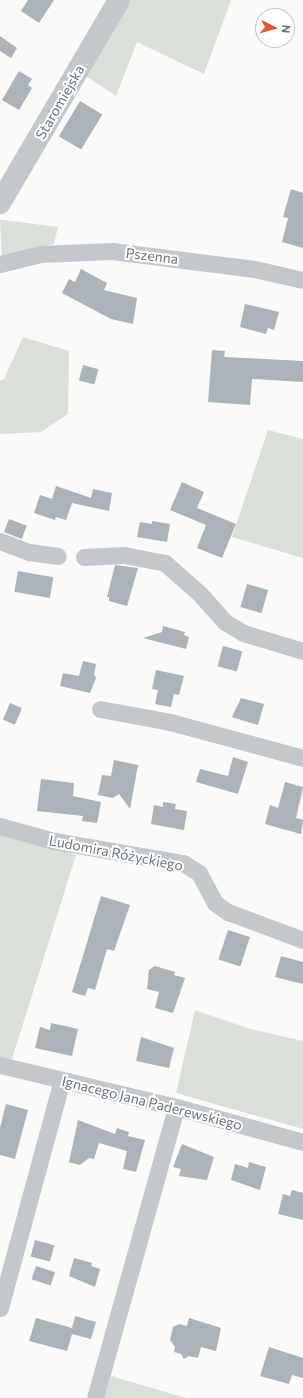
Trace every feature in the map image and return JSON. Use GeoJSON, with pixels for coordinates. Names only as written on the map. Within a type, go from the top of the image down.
{"type":"FeatureCollection","features":[{"type":"Feature","properties":{"kind":"street","name":"Staromiejska"},"geometry":{"type":"LineString","coordinates":[[0,203],[119,0]]}},
{"type":"Feature","properties":{"kind":"street","name":"Pszenna"},"geometry":{"type":"LineString","coordinates":[[0,264],[41,254],[112,251],[255,269],[303,280]]}},
{"type":"Feature","properties":{"kind":"street"},"geometry":{"type":"LineString","coordinates":[[0,541],[29,552],[58,556]]}},
{"type":"Feature","properties":{"kind":"street"},"geometry":{"type":"LineString","coordinates":[[84,557],[124,555],[165,563],[199,594],[225,622],[243,633],[303,651]]}},
{"type":"Feature","properties":{"kind":"street"},"geometry":{"type":"LineString","coordinates":[[100,709],[170,722],[303,758]]}},
{"type":"Feature","properties":{"kind":"street","name":"Ludomira Różyckiego"},"geometry":{"type":"LineString","coordinates":[[0,826],[54,841],[183,863],[199,873],[215,903],[228,912],[303,940]]}},
{"type":"Feature","properties":{"kind":"street","name":"Ignacego Jana Paderewskiego"},"geometry":{"type":"LineString","coordinates":[[0,1066],[176,1107],[303,1142]]}},
{"type":"Feature","properties":{"kind":"street"},"geometry":{"type":"LineString","coordinates":[[0,1308],[62,1080]]}},
{"type":"Feature","properties":{"kind":"street"},"geometry":{"type":"LineString","coordinates":[[95,1398],[176,1107]]}},
{"type":"Feature","properties":{"kind":"shaded area"},"geometry":{"type":"Polygon","coordinates":[[[127,0],[231,0],[204,74],[137,42],[116,96],[83,74],[127,0]]]}},
{"type":"Feature","properties":{"kind":"shaded area"},"geometry":{"type":"Polygon","coordinates":[[[0,220],[58,227],[54,244],[2,258],[0,220]]]}},
{"type":"Feature","properties":{"kind":"shaded area"},"geometry":{"type":"Polygon","coordinates":[[[23,337],[69,351],[68,414],[41,432],[0,434],[0,381],[4,379],[23,337]]]}},
{"type":"Feature","properties":{"kind":"shaded area"},"geometry":{"type":"Polygon","coordinates":[[[268,430],[303,439],[303,558],[232,537],[268,430]]]}},
{"type":"Feature","properties":{"kind":"shaded area"},"geometry":{"type":"Polygon","coordinates":[[[0,832],[76,855],[12,1059],[0,1057],[0,832]]]}},
{"type":"Feature","properties":{"kind":"shaded area"},"geometry":{"type":"Polygon","coordinates":[[[195,1010],[247,1028],[303,1041],[303,1129],[176,1093],[195,1010]]]}},
{"type":"Feature","properties":{"kind":"shaded area"},"geometry":{"type":"Polygon","coordinates":[[[111,1376],[186,1398],[104,1398],[111,1376]]]}},
{"type":"Feature","properties":{"kind":"building"},"geometry":{"type":"Polygon","coordinates":[[[28,0],[54,0],[39,23],[21,11],[28,0]]]}},
{"type":"Feature","properties":{"kind":"building"},"geometry":{"type":"Polygon","coordinates":[[[0,36],[17,48],[11,58],[0,51],[0,36]]]}},
{"type":"Feature","properties":{"kind":"building"},"geometry":{"type":"Polygon","coordinates":[[[19,71],[32,79],[28,85],[32,88],[19,110],[2,100],[19,71]]]}},
{"type":"Feature","properties":{"kind":"building"},"geometry":{"type":"Polygon","coordinates":[[[80,101],[102,114],[81,150],[59,136],[80,101]]]}},
{"type":"Feature","properties":{"kind":"building"},"geometry":{"type":"Polygon","coordinates":[[[291,189],[303,193],[303,248],[282,242],[288,218],[283,217],[291,189]]]}},
{"type":"Feature","properties":{"kind":"building"},"geometry":{"type":"Polygon","coordinates":[[[81,269],[107,283],[104,290],[137,298],[133,324],[111,319],[62,293],[69,279],[75,282],[81,269]]]}},
{"type":"Feature","properties":{"kind":"building"},"geometry":{"type":"Polygon","coordinates":[[[245,304],[279,312],[274,330],[268,328],[266,334],[240,327],[245,304]]]}},
{"type":"Feature","properties":{"kind":"building"},"geometry":{"type":"Polygon","coordinates":[[[212,350],[225,351],[224,357],[303,361],[303,382],[252,379],[250,405],[208,402],[212,350]]]}},
{"type":"Feature","properties":{"kind":"building"},"geometry":{"type":"Polygon","coordinates":[[[83,365],[98,369],[94,385],[79,380],[83,365]]]}},
{"type":"Feature","properties":{"kind":"building"},"geometry":{"type":"Polygon","coordinates":[[[182,482],[204,492],[197,508],[236,524],[222,558],[197,548],[206,525],[170,510],[182,482]]]}},
{"type":"Feature","properties":{"kind":"building"},"geometry":{"type":"Polygon","coordinates":[[[56,486],[91,498],[93,489],[112,493],[109,511],[72,503],[66,520],[56,517],[55,520],[34,513],[40,495],[52,499],[56,486]]]}},
{"type":"Feature","properties":{"kind":"building"},"geometry":{"type":"Polygon","coordinates":[[[9,519],[27,526],[22,539],[4,532],[9,519]]]}},
{"type":"Feature","properties":{"kind":"building"},"geometry":{"type":"Polygon","coordinates":[[[152,521],[170,524],[167,542],[137,537],[140,522],[152,524],[152,521]]]}},
{"type":"Feature","properties":{"kind":"building"},"geometry":{"type":"Polygon","coordinates":[[[115,565],[138,568],[127,606],[109,601],[109,597],[107,597],[115,565]]]}},
{"type":"Feature","properties":{"kind":"building"},"geometry":{"type":"Polygon","coordinates":[[[18,571],[53,577],[50,598],[14,592],[18,571]]]}},
{"type":"Feature","properties":{"kind":"building"},"geometry":{"type":"Polygon","coordinates":[[[247,584],[268,590],[262,613],[240,607],[247,584]]]}},
{"type":"Feature","properties":{"kind":"building"},"geometry":{"type":"Polygon","coordinates":[[[163,626],[185,632],[184,635],[189,637],[186,649],[143,638],[162,632],[163,626]]]}},
{"type":"Feature","properties":{"kind":"building"},"geometry":{"type":"Polygon","coordinates":[[[223,646],[242,651],[237,671],[218,666],[223,646]]]}},
{"type":"Feature","properties":{"kind":"building"},"geometry":{"type":"Polygon","coordinates":[[[83,661],[96,664],[94,674],[96,678],[90,693],[60,686],[63,673],[79,676],[83,661]]]}},
{"type":"Feature","properties":{"kind":"building"},"geometry":{"type":"Polygon","coordinates":[[[156,670],[184,676],[179,695],[174,694],[171,707],[155,704],[158,690],[152,689],[156,670]]]}},
{"type":"Feature","properties":{"kind":"building"},"geometry":{"type":"Polygon","coordinates":[[[241,698],[264,704],[258,725],[232,717],[241,698]]]}},
{"type":"Feature","properties":{"kind":"building"},"geometry":{"type":"Polygon","coordinates":[[[10,703],[22,708],[15,725],[3,720],[10,703]]]}},
{"type":"Feature","properties":{"kind":"building"},"geometry":{"type":"Polygon","coordinates":[[[233,757],[248,762],[238,794],[196,782],[200,769],[228,776],[233,757]]]}},
{"type":"Feature","properties":{"kind":"building"},"geometry":{"type":"Polygon","coordinates":[[[114,760],[138,765],[130,809],[119,794],[113,798],[98,795],[102,775],[111,776],[114,760]]]}},
{"type":"Feature","properties":{"kind":"building"},"geometry":{"type":"Polygon","coordinates":[[[41,779],[74,783],[73,796],[101,802],[97,823],[82,821],[83,816],[37,811],[41,779]]]}},
{"type":"Feature","properties":{"kind":"building"},"geometry":{"type":"Polygon","coordinates":[[[285,782],[303,787],[296,818],[303,820],[301,834],[265,824],[270,805],[278,808],[285,782]]]}},
{"type":"Feature","properties":{"kind":"building"},"geometry":{"type":"Polygon","coordinates":[[[163,802],[176,804],[175,809],[187,811],[184,830],[151,824],[154,805],[163,807],[163,802]]]}},
{"type":"Feature","properties":{"kind":"building"},"geometry":{"type":"Polygon","coordinates":[[[101,896],[130,905],[114,951],[107,949],[95,990],[88,988],[85,996],[72,992],[101,896]]]}},
{"type":"Feature","properties":{"kind":"building"},"geometry":{"type":"Polygon","coordinates":[[[228,930],[250,937],[240,967],[218,959],[228,930]]]}},
{"type":"Feature","properties":{"kind":"building"},"geometry":{"type":"Polygon","coordinates":[[[281,956],[303,962],[303,984],[275,977],[281,956]]]}},
{"type":"Feature","properties":{"kind":"building"},"geometry":{"type":"Polygon","coordinates":[[[155,966],[175,972],[174,975],[185,978],[173,1013],[155,1008],[159,992],[147,989],[149,970],[155,966]]]}},
{"type":"Feature","properties":{"kind":"building"},"geometry":{"type":"Polygon","coordinates":[[[51,1023],[78,1029],[72,1056],[35,1048],[40,1027],[50,1030],[51,1023]]]}},
{"type":"Feature","properties":{"kind":"building"},"geometry":{"type":"Polygon","coordinates":[[[141,1037],[174,1048],[169,1068],[136,1061],[141,1037]]]}},
{"type":"Feature","properties":{"kind":"building"},"geometry":{"type":"Polygon","coordinates":[[[6,1104],[28,1110],[15,1159],[0,1155],[0,1128],[6,1104]]]}},
{"type":"Feature","properties":{"kind":"building"},"geometry":{"type":"Polygon","coordinates":[[[78,1120],[115,1134],[117,1128],[129,1132],[128,1136],[145,1140],[136,1172],[123,1169],[127,1151],[99,1143],[94,1159],[89,1158],[80,1165],[69,1162],[78,1120]]]}},
{"type":"Feature","properties":{"kind":"building"},"geometry":{"type":"Polygon","coordinates":[[[182,1144],[214,1157],[207,1180],[179,1176],[181,1169],[173,1167],[182,1144]]]}},
{"type":"Feature","properties":{"kind":"building"},"geometry":{"type":"Polygon","coordinates":[[[249,1162],[266,1167],[260,1190],[231,1180],[235,1164],[248,1168],[249,1162]]]}},
{"type":"Feature","properties":{"kind":"building"},"geometry":{"type":"Polygon","coordinates":[[[292,1190],[303,1193],[303,1220],[278,1214],[283,1194],[290,1196],[292,1190]]]}},
{"type":"Feature","properties":{"kind":"building"},"geometry":{"type":"Polygon","coordinates":[[[35,1240],[54,1245],[50,1262],[31,1256],[35,1240]]]}},
{"type":"Feature","properties":{"kind":"building"},"geometry":{"type":"Polygon","coordinates":[[[74,1258],[92,1263],[91,1266],[100,1269],[95,1287],[69,1276],[74,1258]]]}},
{"type":"Feature","properties":{"kind":"building"},"geometry":{"type":"Polygon","coordinates":[[[36,1266],[55,1272],[51,1285],[32,1279],[36,1266]]]}},
{"type":"Feature","properties":{"kind":"building"},"geometry":{"type":"Polygon","coordinates":[[[75,1316],[96,1322],[91,1339],[72,1334],[67,1351],[29,1341],[36,1318],[72,1328],[75,1316]]]}},
{"type":"Feature","properties":{"kind":"building"},"geometry":{"type":"Polygon","coordinates":[[[189,1318],[221,1328],[216,1351],[201,1347],[198,1358],[189,1356],[184,1359],[181,1354],[174,1352],[175,1347],[170,1340],[173,1327],[179,1324],[187,1326],[189,1318]]]}},
{"type":"Feature","properties":{"kind":"building"},"geometry":{"type":"Polygon","coordinates":[[[269,1347],[303,1358],[303,1378],[292,1375],[289,1384],[260,1376],[269,1347]]]}}]}
